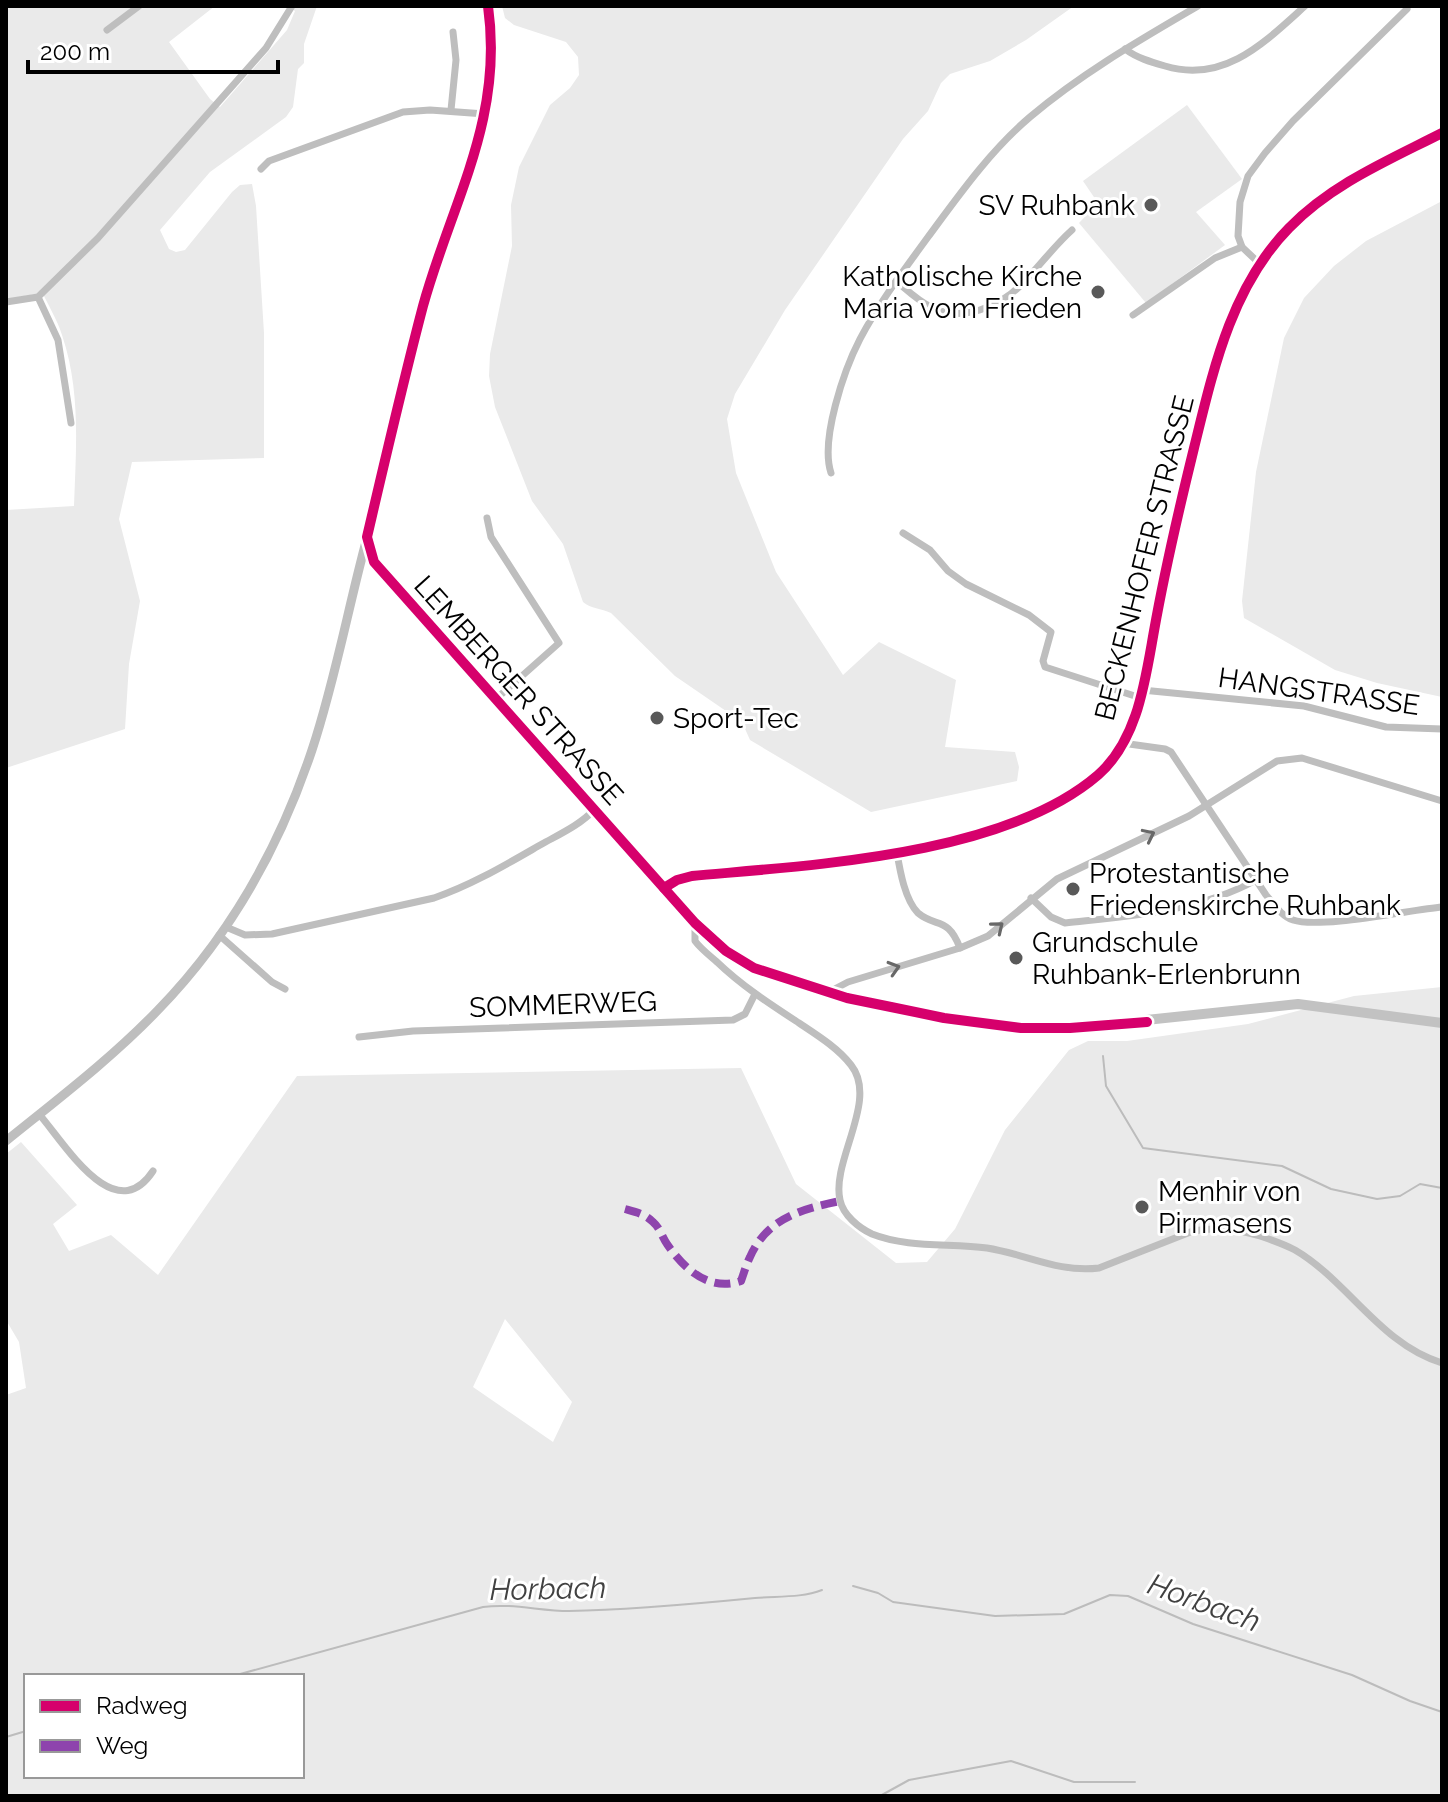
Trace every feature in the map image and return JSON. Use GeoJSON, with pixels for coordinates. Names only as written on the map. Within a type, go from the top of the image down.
{"type":"FeatureCollection","features":[{"type":"Feature","properties":{"kind":"main road","name":"LEMBERGER STRASSE"},"geometry":{"type":"LineString","coordinates":[[488,6],[491,66],[478,147],[424,305],[367,537],[374,562],[695,923],[726,951],[754,968],[829,992],[944,1018],[1021,1028],[1120,1025],[1289,1004],[1341,1008],[1442,1023]]}},
{"type":"Feature","properties":{"kind":"street"},"geometry":{"type":"LineString","coordinates":[[107,30],[139,6]]}},
{"type":"Feature","properties":{"kind":"street"},"geometry":{"type":"LineString","coordinates":[[6,302],[38,297],[107,229],[266,48],[292,6]]}},
{"type":"Feature","properties":{"kind":"street"},"geometry":{"type":"LineString","coordinates":[[831,473],[827,462],[827,441],[859,341],[896,281],[963,190],[1010,136],[1059,94],[1125,49],[1198,6]]}},
{"type":"Feature","properties":{"kind":"street"},"geometry":{"type":"LineString","coordinates":[[1125,49],[1137,57],[1172,69],[1196,71],[1220,67],[1257,48],[1305,6]]}},
{"type":"Feature","properties":{"kind":"street"},"geometry":{"type":"LineString","coordinates":[[1260,264],[1242,247],[1237,227],[1248,176],[1322,91],[1407,9]]}},
{"type":"Feature","properties":{"kind":"street"},"geometry":{"type":"LineString","coordinates":[[451,110],[456,60],[453,32]]}},
{"type":"Feature","properties":{"kind":"street"},"geometry":{"type":"LineString","coordinates":[[261,169],[269,161],[386,117],[414,111],[451,110],[485,114]]}},
{"type":"Feature","properties":{"kind":"street","name":"BECKENHOFER STRASSE"},"geometry":{"type":"LineString","coordinates":[[664,888],[692,876],[897,853],[983,832],[1053,804],[1099,774],[1122,743],[1142,694],[1168,555],[1214,369],[1233,317],[1260,264],[1289,228],[1337,188],[1370,168],[1442,133]]}},
{"type":"Feature","properties":{"kind":"street"},"geometry":{"type":"LineString","coordinates":[[896,281],[932,308],[951,313],[969,313],[1012,294],[1072,230]]}},
{"type":"Feature","properties":{"kind":"street"},"geometry":{"type":"LineString","coordinates":[[1133,315],[1205,264],[1242,247]]}},
{"type":"Feature","properties":{"kind":"street"},"geometry":{"type":"LineString","coordinates":[[38,297],[58,340],[71,423]]}},
{"type":"Feature","properties":{"kind":"street","name":"LEMBERGER STRASSE"},"geometry":{"type":"LineString","coordinates":[[487,518],[491,537],[559,643],[496,699]]}},
{"type":"Feature","properties":{"kind":"street","name":"HANGSTRASSE"},"geometry":{"type":"LineString","coordinates":[[903,533],[930,550],[948,571],[966,584],[1046,625],[1051,635],[1043,661],[1045,667],[1142,694],[1304,706],[1386,727],[1442,729]]}},
{"type":"Feature","properties":{"kind":"street"},"geometry":{"type":"LineString","coordinates":[[6,1141],[142,1026],[176,990],[222,931],[263,864],[300,784],[322,716],[367,537]]}},
{"type":"Feature","properties":{"kind":"street"},"geometry":{"type":"LineString","coordinates":[[357,575],[374,562]]}},
{"type":"Feature","properties":{"kind":"street"},"geometry":{"type":"LineString","coordinates":[[1122,743],[1168,750],[1256,880],[1285,915],[1299,921],[1314,922],[1442,907]]}},
{"type":"Feature","properties":{"kind":"street"},"geometry":{"type":"LineString","coordinates":[[829,992],[848,982],[960,948],[994,932],[1057,879],[1206,807],[1277,761],[1293,757],[1342,768],[1442,801]]}},
{"type":"Feature","properties":{"kind":"street"},"geometry":{"type":"LineString","coordinates":[[222,931],[245,935],[272,934],[434,898],[460,889],[507,864],[580,823],[595,809]]}},
{"type":"Feature","properties":{"kind":"street"},"geometry":{"type":"LineString","coordinates":[[897,853],[906,890],[915,909],[950,929],[960,948]]}},
{"type":"Feature","properties":{"kind":"street"},"geometry":{"type":"LineString","coordinates":[[1031,898],[1051,917],[1065,923],[1179,908],[1220,896],[1256,880]]}},
{"type":"Feature","properties":{"kind":"street"},"geometry":{"type":"LineString","coordinates":[[695,923],[694,935],[699,946],[735,980],[837,1050],[856,1072],[859,1088],[857,1111],[840,1179],[840,1201],[848,1216],[871,1233],[900,1240],[986,1248],[1054,1267],[1083,1270],[1099,1268],[1193,1231],[1238,1231],[1297,1251],[1384,1329],[1442,1363]]}},
{"type":"Feature","properties":{"kind":"street"},"geometry":{"type":"LineString","coordinates":[[222,931],[272,982],[285,989]]}},
{"type":"Feature","properties":{"kind":"street","name":"SOMMERWEG"},"geometry":{"type":"LineString","coordinates":[[359,1037],[413,1031],[733,1020],[745,1014],[755,994]]}},
{"type":"Feature","properties":{"kind":"street"},"geometry":{"type":"LineString","coordinates":[[39,1114],[105,1187],[119,1191],[135,1190],[153,1171]]}},
{"type":"Feature","properties":{"kind":"shaded area"},"geometry":{"type":"Polygon","coordinates":[[[6,6],[215,6],[169,42],[210,99],[220,107],[287,30],[295,11],[288,6],[317,6],[304,44],[304,63],[298,69],[293,107],[286,117],[210,172],[160,230],[169,249],[176,252],[185,250],[232,192],[240,185],[252,184],[264,333],[264,458],[132,462],[119,519],[140,601],[129,664],[125,729],[6,768],[6,510],[74,506],[76,441],[72,377],[55,318],[41,290],[36,294],[6,299],[6,6]]]}},
{"type":"Feature","properties":{"kind":"shaded area"},"geometry":{"type":"Polygon","coordinates":[[[502,6],[1074,6],[990,61],[950,74],[941,83],[928,111],[903,139],[785,310],[735,394],[727,419],[736,473],[776,572],[843,675],[879,642],[956,680],[945,747],[1015,752],[1019,767],[1017,781],[871,812],[750,740],[742,722],[675,676],[611,613],[583,602],[563,544],[532,501],[495,407],[489,376],[490,354],[512,246],[511,205],[519,167],[550,105],[570,88],[579,75],[578,57],[566,42],[514,25],[505,18],[502,6]]]}},
{"type":"Feature","properties":{"kind":"shaded area","name":"SV Ruhbank"},"geometry":{"type":"Polygon","coordinates":[[[1187,105],[1242,179],[1196,212],[1225,245],[1146,303],[1079,223],[1098,203],[1083,181],[1187,105]]]}},
{"type":"Feature","properties":{"kind":"shaded area"},"geometry":{"type":"Polygon","coordinates":[[[1442,201],[1442,697],[1335,670],[1244,618],[1242,601],[1256,472],[1284,338],[1304,298],[1334,266],[1366,241],[1442,201]]]}},
{"type":"Feature","properties":{"kind":"shaded area"},"geometry":{"type":"Polygon","coordinates":[[[1442,987],[1442,1796],[6,1796],[6,1395],[26,1388],[19,1342],[6,1320],[6,1154],[21,1142],[77,1205],[53,1224],[69,1251],[111,1235],[158,1275],[297,1076],[741,1068],[796,1184],[896,1263],[927,1262],[955,1229],[1005,1130],[1069,1050],[1088,1041],[1127,1041],[1248,1024],[1354,996],[1442,987]],[[505,1319],[473,1387],[553,1442],[572,1402],[505,1319]]]}},
{"type":"Feature","properties":{"kind":"waterway"},"geometry":{"type":"LineString","coordinates":[[1103,1056],[1106,1086],[1143,1148],[1282,1166],[1331,1189],[1377,1199],[1400,1196],[1420,1184],[1442,1188]]}},
{"type":"Feature","properties":{"kind":"waterway","name":"Horbach"},"geometry":{"type":"LineString","coordinates":[[853,1586],[878,1593],[893,1602],[995,1616],[1064,1614],[1110,1595],[1128,1596],[1193,1624],[1352,1675],[1442,1712]]}},
{"type":"Feature","properties":{"kind":"waterway","name":"Horbach"},"geometry":{"type":"LineString","coordinates":[[240,1674],[483,1607],[569,1611],[616,1609],[798,1596],[822,1590]]}},
{"type":"Feature","properties":{"kind":"waterway","name":"Horbach"},"geometry":{"type":"LineString","coordinates":[[6,1737],[24,1732]]}},
{"type":"Feature","properties":{"kind":"waterway"},"geometry":{"type":"LineString","coordinates":[[880,1796],[909,1780],[1011,1761],[1074,1782],[1135,1782]]}},
{"type":"Feature","properties":{"kind":"marked path"},"geometry":{"type":"LineString","coordinates":[[625,1209],[644,1215],[653,1222],[689,1270],[708,1281],[729,1284],[741,1281],[757,1244],[776,1224],[799,1212],[840,1201]]}},
{"type":"Feature","properties":{"kind":"cycle path"},"geometry":{"type":"LineString","coordinates":[[488,6],[491,47],[489,86],[482,123],[423,306],[408,363],[367,537],[374,562],[695,923],[726,951],[754,968],[847,998],[944,1018],[1021,1028],[1147,1022]]}},
{"type":"Feature","properties":{"kind":"cycle path"},"geometry":{"type":"LineString","coordinates":[[664,888],[692,876],[848,861],[960,840],[1012,823],[1058,802],[1098,775],[1122,745],[1138,709],[1172,539],[1209,389],[1227,331],[1252,276],[1289,228],[1323,199],[1361,174],[1442,133]]}},
{"type":"Feature","properties":{"kind":"place","name":"SV Ruhbank"},"geometry":{"type":"Point","coordinates":[1151,205]}},
{"type":"Feature","properties":{"kind":"place","name":"Katholische Kirche Maria vom Frieden"},"geometry":{"type":"Point","coordinates":[1098,292]}},
{"type":"Feature","properties":{"kind":"place","name":"Sport-Tec"},"geometry":{"type":"Point","coordinates":[657,718]}},
{"type":"Feature","properties":{"kind":"place","name":"Protestantische Friedenskirche Ruhbank"},"geometry":{"type":"Point","coordinates":[1073,889]}},
{"type":"Feature","properties":{"kind":"place","name":"Grundschule Ruhbank-Erlenbrunn"},"geometry":{"type":"Point","coordinates":[1016,958]}},
{"type":"Feature","properties":{"kind":"place","name":"Menhir von Pirmasens"},"geometry":{"type":"Point","coordinates":[1142,1207]}}]}
